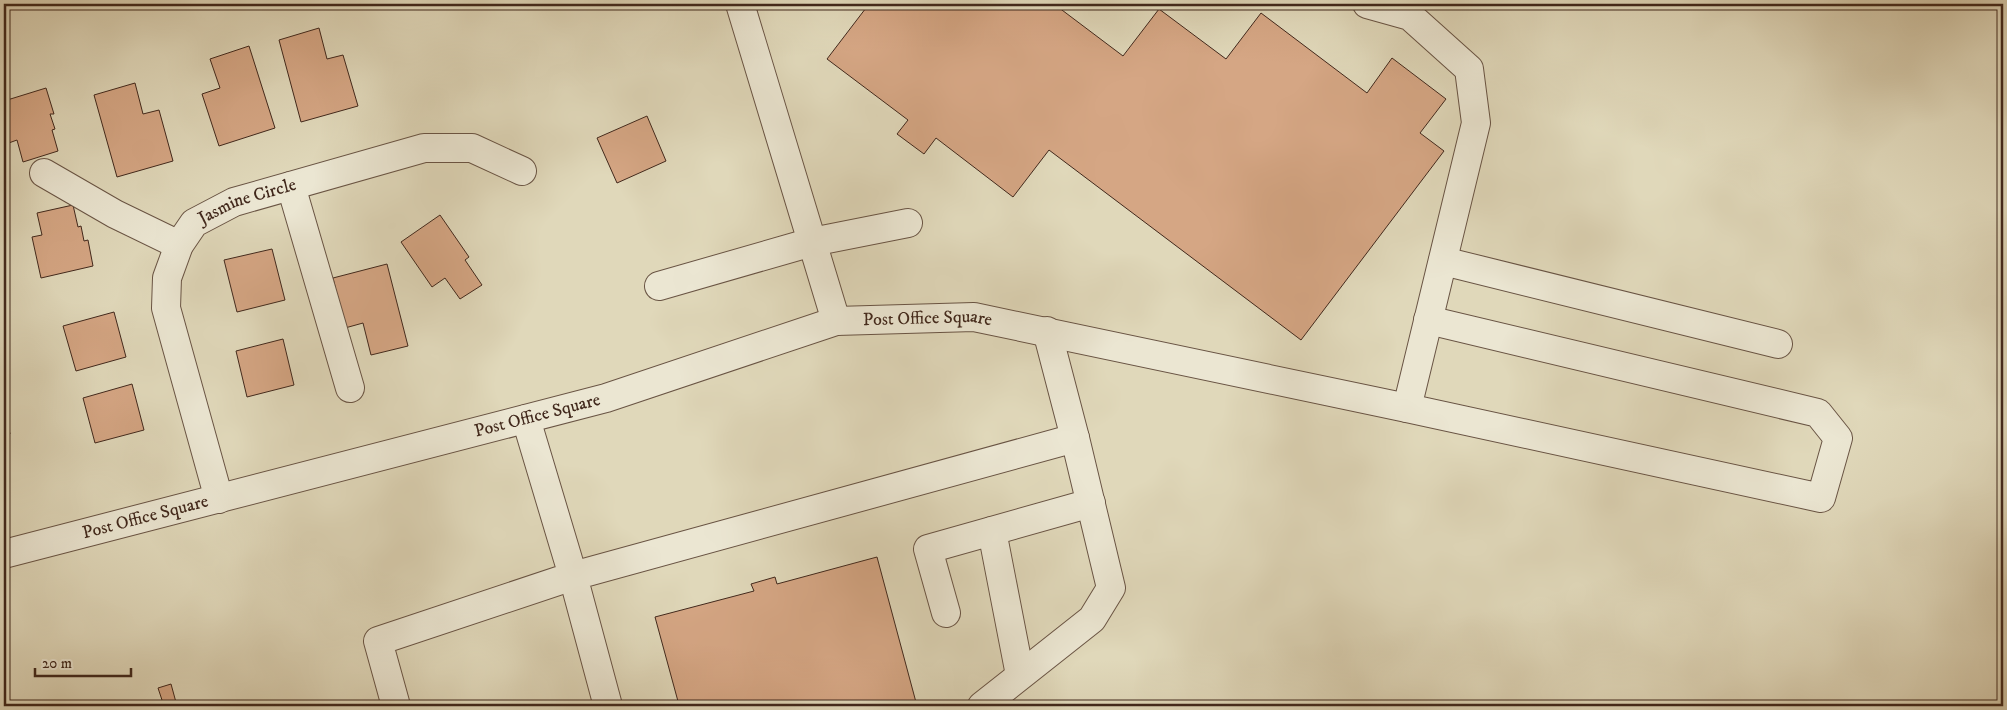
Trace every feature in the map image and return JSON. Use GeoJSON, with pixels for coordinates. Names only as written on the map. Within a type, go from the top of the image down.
{"type":"FeatureCollection","features":[{"type":"Feature","properties":{"kind":"street"},"geometry":{"type":"LineString","coordinates":[[740,4],[836,321]]}},
{"type":"Feature","properties":{"kind":"street"},"geometry":{"type":"LineString","coordinates":[[1367,4],[1410,16],[1468,69],[1476,123],[1406,408]]}},
{"type":"Feature","properties":{"kind":"street","name":"Jasmine Circle"},"geometry":{"type":"LineString","coordinates":[[219,500],[166,308],[167,278],[179,245],[194,223],[234,202],[424,148],[472,148],[522,171]]}},
{"type":"Feature","properties":{"kind":"street"},"geometry":{"type":"LineString","coordinates":[[44,174],[115,214],[179,245]]}},
{"type":"Feature","properties":{"kind":"street"},"geometry":{"type":"LineString","coordinates":[[291,186],[350,388]]}},
{"type":"Feature","properties":{"kind":"street"},"geometry":{"type":"LineString","coordinates":[[659,286],[812,242],[908,223]]}},
{"type":"Feature","properties":{"kind":"street"},"geometry":{"type":"LineString","coordinates":[[1442,261],[1778,344]]}},
{"type":"Feature","properties":{"kind":"street","name":"Post Office Square"},"geometry":{"type":"LineString","coordinates":[[4,554],[219,500],[606,398],[836,321],[974,317],[1821,498],[1838,438],[1818,413],[1428,320]]}},
{"type":"Feature","properties":{"kind":"street"},"geometry":{"type":"LineString","coordinates":[[982,706],[1092,619],[1111,588],[1075,438],[1060,334]]}},
{"type":"Feature","properties":{"kind":"street"},"geometry":{"type":"LineString","coordinates":[[526,419],[573,576],[608,706]]}},
{"type":"Feature","properties":{"kind":"street"},"geometry":{"type":"LineString","coordinates":[[396,706],[378,641],[573,576],[1075,438]]}},
{"type":"Feature","properties":{"kind":"street"},"geometry":{"type":"LineString","coordinates":[[946,613],[928,549],[1091,503]]}},
{"type":"Feature","properties":{"kind":"street"},"geometry":{"type":"LineString","coordinates":[[992,531],[1020,675]]}},
{"type":"Feature","properties":{"kind":"building"},"geometry":{"type":"Polygon","coordinates":[[[869,4],[1054,4],[1123,56],[1159,9],[1226,59],[1261,13],[1367,93],[1392,58],[1446,99],[1420,133],[1444,151],[1301,340],[1049,150],[1013,197],[936,138],[924,154],[897,134],[908,120],[827,59],[869,4]]]}},
{"type":"Feature","properties":{"kind":"building"},"geometry":{"type":"Polygon","coordinates":[[[319,28],[327,59],[343,55],[358,106],[301,122],[279,40],[319,28]]]}},
{"type":"Feature","properties":{"kind":"building"},"geometry":{"type":"Polygon","coordinates":[[[249,46],[275,128],[219,146],[202,94],[220,88],[210,59],[249,46]]]}},
{"type":"Feature","properties":{"kind":"building"},"geometry":{"type":"Polygon","coordinates":[[[135,83],[143,114],[159,110],[173,161],[117,177],[94,95],[135,83]]]}},
{"type":"Feature","properties":{"kind":"building"},"geometry":{"type":"Polygon","coordinates":[[[46,88],[54,114],[50,114],[55,129],[52,130],[58,151],[23,162],[17,140],[6,144],[4,135],[4,101],[46,88]]]}},
{"type":"Feature","properties":{"kind":"building"},"geometry":{"type":"Polygon","coordinates":[[[647,116],[666,161],[617,183],[597,138],[647,116]]]}},
{"type":"Feature","properties":{"kind":"building"},"geometry":{"type":"Polygon","coordinates":[[[73,205],[78,227],[81,226],[84,241],[88,240],[93,266],[41,278],[32,237],[42,235],[37,213],[73,205]]]}},
{"type":"Feature","properties":{"kind":"building"},"geometry":{"type":"Polygon","coordinates":[[[440,215],[469,257],[465,260],[482,285],[460,299],[445,278],[432,287],[401,242],[440,215]]]}},
{"type":"Feature","properties":{"kind":"building"},"geometry":{"type":"Polygon","coordinates":[[[272,249],[285,300],[237,312],[224,260],[272,249]]]}},
{"type":"Feature","properties":{"kind":"building"},"geometry":{"type":"Polygon","coordinates":[[[387,264],[408,346],[371,355],[363,323],[345,328],[333,278],[387,264]]]}},
{"type":"Feature","properties":{"kind":"building"},"geometry":{"type":"Polygon","coordinates":[[[114,312],[126,357],[76,371],[63,326],[114,312]]]}},
{"type":"Feature","properties":{"kind":"building"},"geometry":{"type":"Polygon","coordinates":[[[283,339],[294,385],[247,397],[236,351],[283,339]]]}},
{"type":"Feature","properties":{"kind":"building"},"geometry":{"type":"Polygon","coordinates":[[[132,384],[144,430],[95,443],[83,398],[132,384]]]}},
{"type":"Feature","properties":{"kind":"building"},"geometry":{"type":"Polygon","coordinates":[[[4,408],[10,434],[4,435],[4,408]]]}},
{"type":"Feature","properties":{"kind":"building"},"geometry":{"type":"Polygon","coordinates":[[[877,557],[917,706],[676,706],[679,705],[655,617],[754,591],[751,584],[775,577],[777,584],[877,557]]]}},
{"type":"Feature","properties":{"kind":"building"},"geometry":{"type":"Polygon","coordinates":[[[171,684],[177,706],[164,706],[158,688],[171,684]]]}}]}
